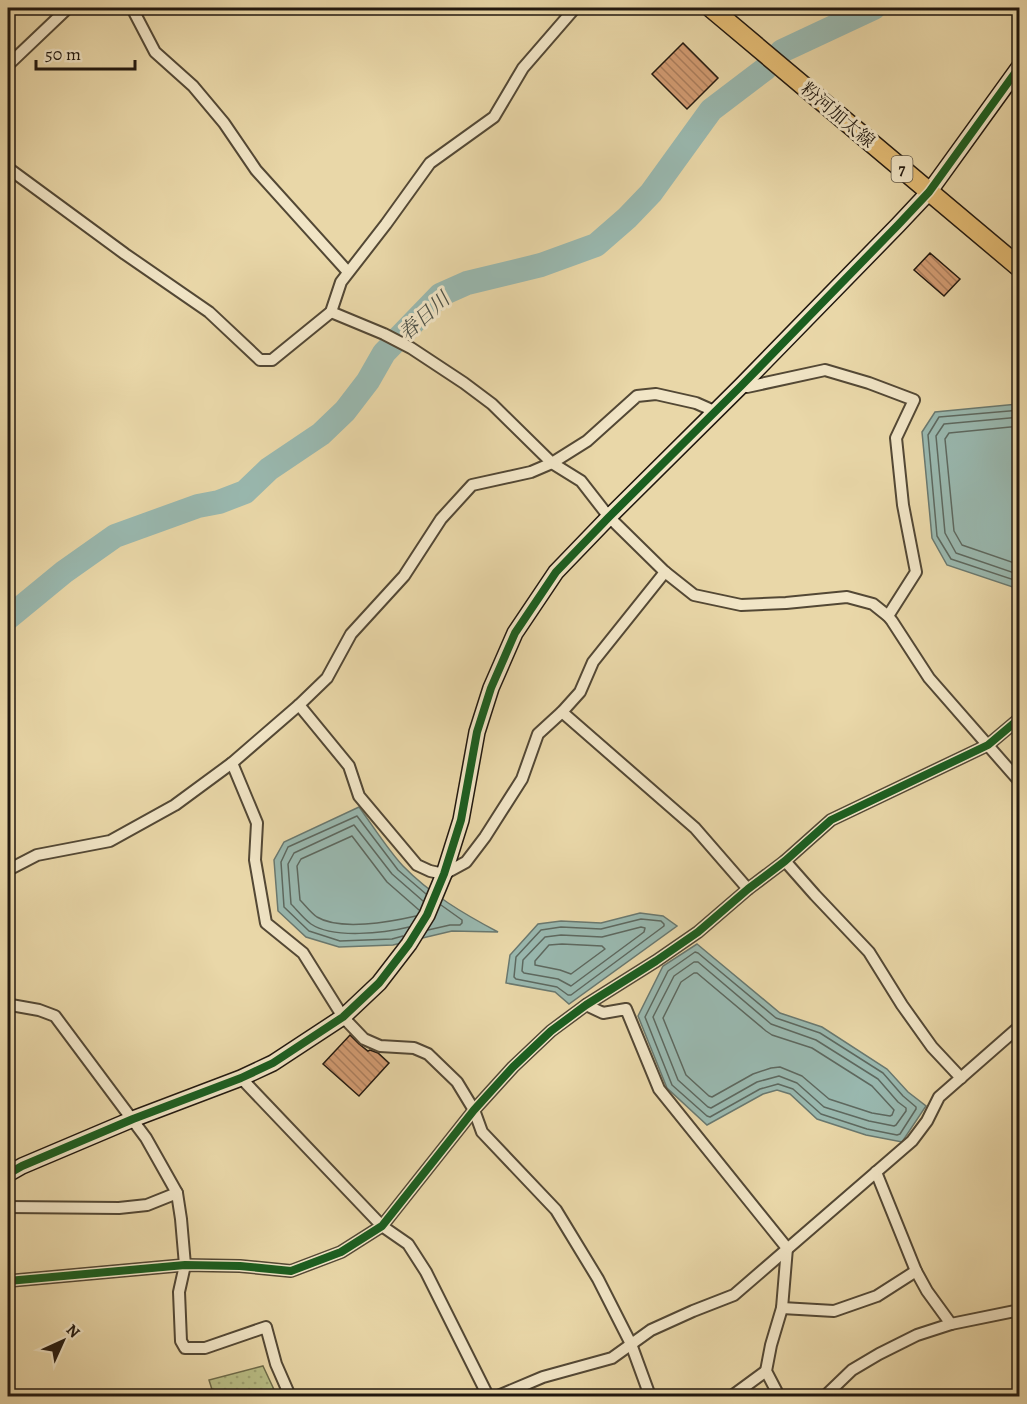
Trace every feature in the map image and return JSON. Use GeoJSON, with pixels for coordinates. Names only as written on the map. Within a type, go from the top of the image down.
{"type":"FeatureCollection","features":[{"type":"Feature","properties":{"kind":"main road","name":"粉河加太線"},"geometry":{"type":"LineString","coordinates":[[711,8],[1020,268]]}},
{"type":"Feature","properties":{"kind":"street"},"geometry":{"type":"LineString","coordinates":[[8,65],[68,8]]}},
{"type":"Feature","properties":{"kind":"street"},"geometry":{"type":"LineString","coordinates":[[132,8],[155,52],[193,86],[224,123],[256,170],[348,272]]}},
{"type":"Feature","properties":{"kind":"street"},"geometry":{"type":"LineString","coordinates":[[8,169],[209,312],[261,360],[272,360],[331,312],[341,282],[430,163],[494,117],[523,68],[574,8]]}},
{"type":"Feature","properties":{"kind":"street"},"geometry":{"type":"LineString","coordinates":[[8,1174],[133,1119],[273,1063],[344,1017],[379,983],[409,945],[427,915],[444,874],[461,820],[477,732],[491,688],[516,633],[556,572],[929,192],[1020,66]]}},
{"type":"Feature","properties":{"kind":"street"},"geometry":{"type":"LineString","coordinates":[[331,312],[411,348],[492,404],[552,463],[581,481],[609,517],[665,572],[694,595],[741,605],[847,597],[873,604],[888,616],[929,678],[1020,782]]}},
{"type":"Feature","properties":{"kind":"street"},"geometry":{"type":"LineString","coordinates":[[741,386],[747,387],[825,370],[914,400],[896,438],[903,505],[916,572],[888,616]]}},
{"type":"Feature","properties":{"kind":"street"},"geometry":{"type":"LineString","coordinates":[[8,870],[37,855],[110,841],[175,805],[232,764],[327,678],[351,634],[404,576],[441,519],[472,485],[531,471],[552,463],[587,441],[637,396],[656,394],[696,403],[714,411]]}},
{"type":"Feature","properties":{"kind":"street"},"geometry":{"type":"LineString","coordinates":[[298,705],[349,766],[359,796],[417,865],[444,874],[466,862],[485,837],[522,779],[538,734],[579,692],[592,662],[665,572]]}},
{"type":"Feature","properties":{"kind":"street"},"geometry":{"type":"LineString","coordinates":[[562,711],[694,828],[748,889]]}},
{"type":"Feature","properties":{"kind":"street"},"geometry":{"type":"LineString","coordinates":[[8,1281],[185,1265],[240,1266],[291,1271],[341,1252],[382,1226],[474,1110],[513,1067],[551,1031],[586,1005],[656,962],[698,932],[831,820],[988,745],[1020,718]]}},
{"type":"Feature","properties":{"kind":"street"},"geometry":{"type":"LineString","coordinates":[[232,764],[257,823],[255,860],[266,923],[303,952],[344,1017],[364,1040],[380,1046],[414,1048],[428,1054],[458,1082],[474,1110],[482,1132],[556,1210],[598,1279],[631,1344],[650,1396]]}},
{"type":"Feature","properties":{"kind":"street"},"geometry":{"type":"LineString","coordinates":[[785,861],[869,952],[932,1047],[961,1078]]}},
{"type":"Feature","properties":{"kind":"street"},"geometry":{"type":"LineString","coordinates":[[8,1001],[11,1005],[39,1010],[55,1016],[133,1119],[169,1176],[177,1193],[181,1219],[185,1265],[179,1292],[181,1341],[185,1348],[205,1348],[266,1327],[276,1364],[290,1396]]}},
{"type":"Feature","properties":{"kind":"street"},"geometry":{"type":"LineString","coordinates":[[586,1005],[603,1013],[626,1009],[659,1089],[787,1248],[782,1308],[766,1371],[779,1396]]}},
{"type":"Feature","properties":{"kind":"street"},"geometry":{"type":"LineString","coordinates":[[498,1396],[543,1377],[612,1358],[651,1330],[734,1295],[912,1141],[927,1121],[939,1097],[1020,1026]]}},
{"type":"Feature","properties":{"kind":"street"},"geometry":{"type":"LineString","coordinates":[[240,1078],[382,1226],[408,1244],[426,1272],[488,1396]]}},
{"type":"Feature","properties":{"kind":"street"},"geometry":{"type":"LineString","coordinates":[[876,1172],[916,1271],[927,1291],[951,1324]]}},
{"type":"Feature","properties":{"kind":"street"},"geometry":{"type":"LineString","coordinates":[[8,1206],[119,1208],[147,1205],[177,1193]]}},
{"type":"Feature","properties":{"kind":"street"},"geometry":{"type":"LineString","coordinates":[[782,1308],[834,1311],[877,1296],[916,1271]]}},
{"type":"Feature","properties":{"kind":"street"},"geometry":{"type":"LineString","coordinates":[[825,1396],[852,1370],[917,1335],[951,1324],[1020,1310]]}},
{"type":"Feature","properties":{"kind":"street"},"geometry":{"type":"LineString","coordinates":[[732,1396],[766,1371]]}},
{"type":"Feature","properties":{"kind":"green space"},"geometry":{"type":"Polygon","coordinates":[[[263,1366],[277,1396],[214,1396],[209,1380],[263,1366]]]}},
{"type":"Feature","properties":{"kind":"water"},"geometry":{"type":"Polygon","coordinates":[[[1020,404],[1019,589],[947,565],[932,538],[922,432],[935,412],[1020,404]]]}},
{"type":"Feature","properties":{"kind":"water"},"geometry":{"type":"Polygon","coordinates":[[[359,807],[392,853],[424,886],[498,932],[452,931],[393,945],[339,947],[306,937],[278,911],[274,860],[284,842],[359,807]]]}},
{"type":"Feature","properties":{"kind":"water"},"geometry":{"type":"Polygon","coordinates":[[[640,913],[663,916],[677,926],[569,1004],[555,992],[506,983],[510,955],[538,924],[561,921],[601,923],[640,913]]]}},
{"type":"Feature","properties":{"kind":"water"},"geometry":{"type":"Polygon","coordinates":[[[697,944],[780,1013],[822,1027],[887,1069],[908,1092],[926,1106],[902,1142],[866,1135],[817,1119],[790,1094],[777,1090],[763,1094],[707,1125],[667,1088],[638,1016],[663,966],[697,944]]]}},
{"type":"Feature","properties":{"kind":"building"},"geometry":{"type":"Polygon","coordinates":[[[683,43],[718,78],[687,109],[652,74],[683,43]]]}},
{"type":"Feature","properties":{"kind":"building"},"geometry":{"type":"Polygon","coordinates":[[[930,253],[960,279],[944,296],[914,270],[930,253]]]}},
{"type":"Feature","properties":{"kind":"building"},"geometry":{"type":"Polygon","coordinates":[[[350,1035],[368,1051],[378,1053],[389,1063],[359,1096],[323,1064],[350,1035]]]}},
{"type":"Feature","properties":{"kind":"waterway","name":"春日川"},"geometry":{"type":"LineString","coordinates":[[8,618],[64,572],[115,536],[198,506],[219,502],[245,492],[269,469],[321,434],[345,411],[368,381],[384,353],[440,295],[467,283],[541,265],[596,245],[651,193],[711,110],[765,69],[782,51],[874,8]]}},
{"type":"Feature","properties":{"kind":"cycle path"},"geometry":{"type":"LineString","coordinates":[[8,1174],[133,1119],[241,1078],[273,1063],[343,1017],[379,983],[409,944],[427,915],[444,874],[461,820],[477,732],[491,688],[515,633],[556,572],[929,192],[1020,66]]}},
{"type":"Feature","properties":{"kind":"cycle path"},"geometry":{"type":"LineString","coordinates":[[8,1281],[185,1265],[240,1266],[291,1271],[341,1252],[382,1226],[474,1110],[513,1067],[551,1031],[586,1005],[698,932],[831,820],[988,745],[1020,718]]}}]}
